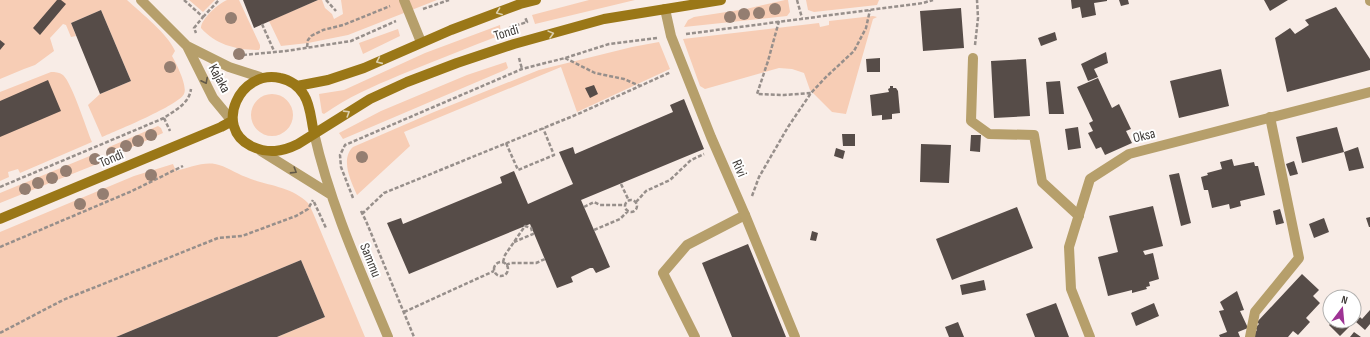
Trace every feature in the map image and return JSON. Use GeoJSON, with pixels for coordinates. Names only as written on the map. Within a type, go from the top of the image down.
{"type":"FeatureCollection","features":[{"type":"Feature","properties":{"kind":"street","name":"Kajaka"},"geometry":{"type":"LineString","coordinates":[[141,0],[187,46],[229,67],[260,77]]}},
{"type":"Feature","properties":{"kind":"street"},"geometry":{"type":"LineString","coordinates":[[404,0],[421,42]]}},
{"type":"Feature","properties":{"kind":"street","name":"Tondi"},"geometry":{"type":"LineString","coordinates":[[297,86],[328,80],[350,73],[421,42],[520,4],[536,0]]}},
{"type":"Feature","properties":{"kind":"street","name":"Tondi"},"geometry":{"type":"LineString","coordinates":[[314,133],[370,99],[407,82],[514,44],[604,19],[721,0]]}},
{"type":"Feature","properties":{"kind":"street","name":"Rivi"},"geometry":{"type":"LineString","coordinates":[[665,9],[671,36],[716,149],[795,337]]}},
{"type":"Feature","properties":{"kind":"street","name":"Kajaka"},"geometry":{"type":"LineString","coordinates":[[187,46],[213,98],[232,121]]}},
{"type":"Feature","properties":{"kind":"street"},"geometry":{"type":"LineString","coordinates":[[973,58],[971,121],[989,134],[1034,135],[1042,182],[1079,216]]}},
{"type":"Feature","properties":{"kind":"street"},"geometry":{"type":"LineString","coordinates":[[261,151],[274,152],[286,150],[314,133],[309,107],[304,95],[297,86],[287,80],[275,77],[260,77],[247,86],[237,98],[232,110],[232,121],[238,135],[248,144],[330,194]]}},
{"type":"Feature","properties":{"kind":"street","name":"Oksa"},"geometry":{"type":"LineString","coordinates":[[1090,337],[1071,289],[1069,247],[1090,179],[1129,154],[1370,92]]}},
{"type":"Feature","properties":{"kind":"street"},"geometry":{"type":"LineString","coordinates":[[1250,337],[1255,312],[1299,258],[1270,117]]}},
{"type":"Feature","properties":{"kind":"street","name":"Tondi"},"geometry":{"type":"LineString","coordinates":[[0,219],[221,128],[232,121]]}},
{"type":"Feature","properties":{"kind":"street","name":"Sammu"},"geometry":{"type":"LineString","coordinates":[[314,133],[330,194],[338,217],[388,337]]}},
{"type":"Feature","properties":{"kind":"street"},"geometry":{"type":"LineString","coordinates":[[695,337],[663,273],[687,244],[745,215]]}},
{"type":"Feature","properties":{"kind":"path"},"geometry":{"type":"LineString","coordinates":[[184,0],[203,17]]}},
{"type":"Feature","properties":{"kind":"path"},"geometry":{"type":"LineString","coordinates":[[197,34],[194,28],[219,0]]}},
{"type":"Feature","properties":{"kind":"path"},"geometry":{"type":"LineString","coordinates":[[326,0],[336,11]]}},
{"type":"Feature","properties":{"kind":"path"},"geometry":{"type":"LineString","coordinates":[[307,47],[308,40],[323,30],[343,25],[404,0]]}},
{"type":"Feature","properties":{"kind":"path"},"geometry":{"type":"LineString","coordinates":[[240,55],[351,41],[438,3],[449,0]]}},
{"type":"Feature","properties":{"kind":"path"},"geometry":{"type":"LineString","coordinates":[[797,0],[802,18]]}},
{"type":"Feature","properties":{"kind":"path"},"geometry":{"type":"LineString","coordinates":[[682,34],[923,3],[934,0]]}},
{"type":"Feature","properties":{"kind":"path"},"geometry":{"type":"LineString","coordinates":[[973,58],[978,18],[977,0]]}},
{"type":"Feature","properties":{"kind":"path"},"geometry":{"type":"LineString","coordinates":[[745,215],[759,177],[788,127],[811,93],[854,51],[866,28],[870,10]]}},
{"type":"Feature","properties":{"kind":"path"},"geometry":{"type":"LineString","coordinates":[[510,32],[508,28],[527,22],[525,17]]}},
{"type":"Feature","properties":{"kind":"path"},"geometry":{"type":"LineString","coordinates":[[779,21],[757,94],[784,95],[811,93]]}},
{"type":"Feature","properties":{"kind":"path"},"geometry":{"type":"LineString","coordinates":[[262,24],[274,51]]}},
{"type":"Feature","properties":{"kind":"path"},"geometry":{"type":"LineString","coordinates":[[353,198],[341,167],[340,155],[345,145],[522,69],[609,44],[662,38]]}},
{"type":"Feature","properties":{"kind":"path"},"geometry":{"type":"LineString","coordinates":[[519,58],[522,69]]}},
{"type":"Feature","properties":{"kind":"path"},"geometry":{"type":"LineString","coordinates":[[564,58],[595,73],[624,80],[640,86]]}},
{"type":"Feature","properties":{"kind":"path"},"geometry":{"type":"LineString","coordinates":[[414,337],[361,212],[384,194],[543,128],[684,67]]}},
{"type":"Feature","properties":{"kind":"path"},"geometry":{"type":"LineString","coordinates":[[0,187],[164,118],[185,103],[189,97],[191,86]]}},
{"type":"Feature","properties":{"kind":"path"},"geometry":{"type":"LineString","coordinates":[[164,118],[170,131]]}},
{"type":"Feature","properties":{"kind":"path"},"geometry":{"type":"LineString","coordinates":[[506,143],[518,170],[554,155],[543,128]]}},
{"type":"Feature","properties":{"kind":"path"},"geometry":{"type":"LineString","coordinates":[[594,230],[620,219],[628,211],[635,211],[637,206],[636,202],[646,191],[670,180],[691,160],[716,149]]}},
{"type":"Feature","properties":{"kind":"path"},"geometry":{"type":"LineString","coordinates":[[0,247],[132,191],[183,166]]}},
{"type":"Feature","properties":{"kind":"path"},"geometry":{"type":"LineString","coordinates":[[621,184],[629,201]]}},
{"type":"Feature","properties":{"kind":"path"},"geometry":{"type":"LineString","coordinates":[[0,333],[63,300],[218,238],[242,236],[296,216],[308,209],[313,200]]}},
{"type":"Feature","properties":{"kind":"path"},"geometry":{"type":"LineString","coordinates":[[584,207],[594,202],[600,205],[625,205],[629,201],[633,200],[636,202]]}},
{"type":"Feature","properties":{"kind":"path"},"geometry":{"type":"LineString","coordinates":[[625,205],[628,211]]}},
{"type":"Feature","properties":{"kind":"path"},"geometry":{"type":"LineString","coordinates":[[503,262],[505,255],[514,242],[526,226],[531,228],[533,234],[514,242]]}},
{"type":"Feature","properties":{"kind":"path"},"geometry":{"type":"LineString","coordinates":[[506,265],[511,263],[536,263],[545,260]]}},
{"type":"Feature","properties":{"kind":"path"},"geometry":{"type":"LineString","coordinates":[[494,271],[494,267],[497,263],[503,262]]}},
{"type":"Feature","properties":{"kind":"path"},"geometry":{"type":"LineString","coordinates":[[494,271],[499,275],[503,274],[507,270],[506,265],[503,262]]}},
{"type":"Feature","properties":{"kind":"path"},"geometry":{"type":"LineString","coordinates":[[404,312],[494,271]]}},
{"type":"Feature","properties":{"kind":"shaded area"},"geometry":{"type":"Polygon","coordinates":[[[0,0],[127,0],[154,24],[172,44],[175,51],[172,56],[181,75],[185,90],[184,94],[180,99],[160,111],[102,137],[88,105],[100,94],[131,81],[101,10],[71,23],[76,36],[71,37],[66,25],[63,24],[50,38],[54,51],[35,65],[0,79],[0,0]]]}},
{"type":"Feature","properties":{"kind":"shaded area"},"geometry":{"type":"Polygon","coordinates":[[[189,0],[215,0],[203,12],[189,0]]]}},
{"type":"Feature","properties":{"kind":"shaded area"},"geometry":{"type":"Polygon","coordinates":[[[227,0],[239,0],[260,45],[259,50],[235,48],[227,45],[213,39],[201,28],[204,20],[211,12],[227,0]]]}},
{"type":"Feature","properties":{"kind":"shaded area"},"geometry":{"type":"Polygon","coordinates":[[[318,0],[322,0],[325,8],[332,14],[334,19],[343,14],[341,0],[437,0],[348,35],[308,43],[281,46],[269,21],[318,0]]]}},
{"type":"Feature","properties":{"kind":"shaded area"},"geometry":{"type":"Polygon","coordinates":[[[589,0],[635,0],[535,24],[532,15],[589,0]]]}},
{"type":"Feature","properties":{"kind":"shaded area"},"geometry":{"type":"Polygon","coordinates":[[[788,0],[790,12],[787,16],[684,27],[688,20],[694,17],[746,9],[788,0]]]}},
{"type":"Feature","properties":{"kind":"shaded area"},"geometry":{"type":"Polygon","coordinates":[[[806,0],[879,0],[877,5],[814,12],[808,10],[806,0]]]}},
{"type":"Feature","properties":{"kind":"shaded area"},"geometry":{"type":"Polygon","coordinates":[[[873,16],[877,17],[873,19],[846,114],[832,112],[810,90],[804,73],[792,69],[779,68],[705,89],[700,86],[683,39],[819,23],[820,27],[829,25],[829,21],[873,16]]]}},
{"type":"Feature","properties":{"kind":"shaded area"},"geometry":{"type":"Polygon","coordinates":[[[500,25],[501,35],[381,83],[352,97],[324,114],[322,113],[319,94],[344,90],[425,53],[500,25]]]}},
{"type":"Feature","properties":{"kind":"shaded area"},"geometry":{"type":"Polygon","coordinates":[[[398,29],[400,36],[363,54],[359,43],[398,29]]]}},
{"type":"Feature","properties":{"kind":"shaded area"},"geometry":{"type":"Polygon","coordinates":[[[659,42],[670,69],[577,112],[561,67],[404,132],[410,146],[357,195],[347,164],[349,152],[353,147],[434,112],[539,70],[632,47],[659,42]]]}},
{"type":"Feature","properties":{"kind":"shaded area"},"geometry":{"type":"Polygon","coordinates":[[[506,62],[508,68],[505,70],[343,139],[339,133],[381,111],[467,75],[506,62]]]}},
{"type":"Feature","properties":{"kind":"shaded area"},"geometry":{"type":"Polygon","coordinates":[[[51,72],[60,73],[67,80],[75,96],[92,142],[20,173],[18,169],[8,172],[9,177],[0,181],[0,92],[51,72]]]}},
{"type":"Feature","properties":{"kind":"shaded area"},"geometry":{"type":"Polygon","coordinates":[[[268,94],[276,94],[284,97],[290,103],[293,115],[290,127],[284,133],[276,136],[268,136],[260,133],[254,127],[251,119],[251,111],[254,103],[260,97],[268,94]]]}},
{"type":"Feature","properties":{"kind":"shaded area"},"geometry":{"type":"Polygon","coordinates":[[[158,126],[161,128],[163,133],[112,156],[109,155],[107,149],[109,147],[158,126]]]}},
{"type":"Feature","properties":{"kind":"shaded area"},"geometry":{"type":"Polygon","coordinates":[[[97,153],[102,162],[0,203],[0,193],[97,153]]]}},
{"type":"Feature","properties":{"kind":"shaded area"},"geometry":{"type":"Polygon","coordinates":[[[173,164],[176,171],[205,164],[219,165],[254,180],[294,193],[308,203],[365,337],[277,337],[325,317],[301,260],[116,337],[0,337],[0,232],[134,176],[173,164]]]}},
{"type":"Feature","properties":{"kind":"building"},"geometry":{"type":"Polygon","coordinates":[[[57,0],[61,0],[66,4],[40,35],[33,28],[57,0]]]}},
{"type":"Feature","properties":{"kind":"building"},"geometry":{"type":"Polygon","coordinates":[[[243,0],[318,0],[254,28],[243,0]]]}},
{"type":"Feature","properties":{"kind":"building"},"geometry":{"type":"Polygon","coordinates":[[[1071,0],[1107,1],[1094,3],[1096,15],[1082,18],[1080,7],[1072,9],[1071,0]]]}},
{"type":"Feature","properties":{"kind":"building"},"geometry":{"type":"Polygon","coordinates":[[[1119,0],[1128,0],[1129,4],[1121,6],[1119,0]]]}},
{"type":"Feature","properties":{"kind":"building"},"geometry":{"type":"Polygon","coordinates":[[[1264,0],[1288,0],[1270,11],[1264,0]]]}},
{"type":"Feature","properties":{"kind":"building"},"geometry":{"type":"Polygon","coordinates":[[[1336,7],[1370,59],[1370,70],[1287,92],[1275,38],[1290,28],[1295,34],[1309,25],[1305,20],[1336,7]]]}},
{"type":"Feature","properties":{"kind":"building"},"geometry":{"type":"Polygon","coordinates":[[[961,8],[964,48],[923,51],[920,11],[961,8]]]}},
{"type":"Feature","properties":{"kind":"building"},"geometry":{"type":"Polygon","coordinates":[[[101,10],[131,81],[100,94],[71,23],[101,10]]]}},
{"type":"Feature","properties":{"kind":"building"},"geometry":{"type":"Polygon","coordinates":[[[1055,32],[1057,40],[1041,46],[1038,38],[1055,32]]]}},
{"type":"Feature","properties":{"kind":"building"},"geometry":{"type":"Polygon","coordinates":[[[0,40],[5,44],[0,50],[0,40]]]}},
{"type":"Feature","properties":{"kind":"building"},"geometry":{"type":"Polygon","coordinates":[[[1106,52],[1108,63],[1094,69],[1098,77],[1088,81],[1081,64],[1106,52]]]}},
{"type":"Feature","properties":{"kind":"building"},"geometry":{"type":"Polygon","coordinates":[[[880,58],[880,72],[867,72],[866,59],[880,58]]]}},
{"type":"Feature","properties":{"kind":"building"},"geometry":{"type":"Polygon","coordinates":[[[1026,59],[1030,116],[994,118],[991,61],[1026,59]]]}},
{"type":"Feature","properties":{"kind":"building"},"geometry":{"type":"Polygon","coordinates":[[[1221,69],[1229,106],[1179,118],[1170,81],[1221,69]]]}},
{"type":"Feature","properties":{"kind":"building"},"geometry":{"type":"Polygon","coordinates":[[[1098,78],[1112,108],[1119,104],[1131,129],[1126,131],[1132,143],[1105,155],[1101,147],[1096,149],[1088,133],[1093,131],[1089,123],[1093,121],[1077,87],[1098,78]]]}},
{"type":"Feature","properties":{"kind":"building"},"geometry":{"type":"Polygon","coordinates":[[[48,80],[61,111],[0,137],[0,101],[48,80]]]}},
{"type":"Feature","properties":{"kind":"building"},"geometry":{"type":"Polygon","coordinates":[[[1060,81],[1064,114],[1049,114],[1046,82],[1060,81]]]}},
{"type":"Feature","properties":{"kind":"building"},"geometry":{"type":"Polygon","coordinates":[[[594,85],[598,94],[590,98],[585,88],[594,85]]]}},
{"type":"Feature","properties":{"kind":"building"},"geometry":{"type":"Polygon","coordinates":[[[890,86],[893,86],[893,88],[896,88],[898,91],[900,113],[892,114],[892,119],[882,120],[882,115],[872,116],[870,95],[889,92],[888,89],[890,86]]]}},
{"type":"Feature","properties":{"kind":"building"},"geometry":{"type":"Polygon","coordinates":[[[684,99],[704,149],[581,200],[610,267],[596,273],[593,268],[590,268],[571,277],[573,282],[557,288],[530,224],[409,274],[387,223],[401,218],[403,224],[502,183],[500,177],[514,171],[528,204],[573,184],[559,152],[573,147],[575,154],[673,112],[670,105],[684,99]]]}},
{"type":"Feature","properties":{"kind":"building"},"geometry":{"type":"Polygon","coordinates":[[[1078,127],[1081,148],[1068,150],[1065,129],[1078,127]]]}},
{"type":"Feature","properties":{"kind":"building"},"geometry":{"type":"Polygon","coordinates":[[[1337,127],[1344,152],[1302,163],[1296,137],[1337,127]]]}},
{"type":"Feature","properties":{"kind":"building"},"geometry":{"type":"Polygon","coordinates":[[[842,134],[855,134],[855,146],[843,146],[842,134]]]}},
{"type":"Feature","properties":{"kind":"building"},"geometry":{"type":"Polygon","coordinates":[[[971,135],[981,135],[980,152],[970,151],[971,135]]]}},
{"type":"Feature","properties":{"kind":"building"},"geometry":{"type":"Polygon","coordinates":[[[921,144],[951,145],[949,183],[920,182],[921,144]]]}},
{"type":"Feature","properties":{"kind":"building"},"geometry":{"type":"Polygon","coordinates":[[[1358,147],[1364,168],[1349,171],[1344,152],[1358,147]]]}},
{"type":"Feature","properties":{"kind":"building"},"geometry":{"type":"Polygon","coordinates":[[[836,148],[845,151],[843,159],[834,156],[836,148]]]}},
{"type":"Feature","properties":{"kind":"building"},"geometry":{"type":"Polygon","coordinates":[[[1232,159],[1234,166],[1254,162],[1255,166],[1258,166],[1265,195],[1240,201],[1241,206],[1230,209],[1229,204],[1212,208],[1208,190],[1204,190],[1201,177],[1208,175],[1207,173],[1222,169],[1220,162],[1232,159]]]}},
{"type":"Feature","properties":{"kind":"building"},"geometry":{"type":"Polygon","coordinates":[[[1294,161],[1298,174],[1290,176],[1286,164],[1294,161]]]}},
{"type":"Feature","properties":{"kind":"building"},"geometry":{"type":"Polygon","coordinates":[[[1179,173],[1191,223],[1181,226],[1169,175],[1179,173]]]}},
{"type":"Feature","properties":{"kind":"building"},"geometry":{"type":"Polygon","coordinates":[[[1153,206],[1163,246],[1143,251],[1145,255],[1153,253],[1159,279],[1149,282],[1150,286],[1146,287],[1147,289],[1132,293],[1132,290],[1108,296],[1098,257],[1118,252],[1109,216],[1153,206]]]}},
{"type":"Feature","properties":{"kind":"building"},"geometry":{"type":"Polygon","coordinates":[[[1017,207],[1033,248],[952,280],[936,239],[1017,207]]]}},
{"type":"Feature","properties":{"kind":"building"},"geometry":{"type":"Polygon","coordinates":[[[1280,209],[1284,223],[1276,225],[1273,211],[1280,209]]]}},
{"type":"Feature","properties":{"kind":"building"},"geometry":{"type":"Polygon","coordinates":[[[1370,217],[1370,227],[1369,227],[1366,218],[1370,217]]]}},
{"type":"Feature","properties":{"kind":"building"},"geometry":{"type":"Polygon","coordinates":[[[1324,218],[1329,232],[1314,238],[1309,224],[1324,218]]]}},
{"type":"Feature","properties":{"kind":"building"},"geometry":{"type":"Polygon","coordinates":[[[812,231],[818,233],[816,241],[810,240],[812,231]]]}},
{"type":"Feature","properties":{"kind":"building"},"geometry":{"type":"Polygon","coordinates":[[[748,244],[786,337],[732,337],[702,263],[748,244]]]}},
{"type":"Feature","properties":{"kind":"building"},"geometry":{"type":"Polygon","coordinates":[[[301,260],[325,317],[277,337],[116,337],[301,260]]]}},
{"type":"Feature","properties":{"kind":"building"},"geometry":{"type":"Polygon","coordinates":[[[1302,274],[1319,290],[1313,296],[1320,303],[1306,318],[1310,322],[1298,335],[1293,331],[1288,337],[1255,337],[1255,332],[1257,330],[1255,328],[1259,324],[1257,322],[1302,274]]]}},
{"type":"Feature","properties":{"kind":"building"},"geometry":{"type":"Polygon","coordinates":[[[984,280],[986,290],[962,295],[960,285],[984,280]]]}},
{"type":"Feature","properties":{"kind":"building"},"geometry":{"type":"Polygon","coordinates":[[[1237,291],[1244,310],[1240,311],[1248,328],[1238,332],[1240,337],[1220,337],[1219,335],[1227,332],[1219,311],[1224,310],[1220,302],[1237,291]]]}},
{"type":"Feature","properties":{"kind":"building"},"geometry":{"type":"Polygon","coordinates":[[[1056,303],[1069,337],[1035,337],[1026,314],[1056,303]]]}},
{"type":"Feature","properties":{"kind":"building"},"geometry":{"type":"Polygon","coordinates":[[[1154,303],[1159,316],[1136,326],[1131,313],[1154,303]]]}},
{"type":"Feature","properties":{"kind":"building"},"geometry":{"type":"Polygon","coordinates":[[[1370,310],[1370,324],[1365,330],[1362,327],[1362,319],[1370,310]]]}},
{"type":"Feature","properties":{"kind":"building"},"geometry":{"type":"Polygon","coordinates":[[[958,322],[964,337],[949,337],[945,327],[958,322]]]}},
{"type":"Feature","properties":{"kind":"building"},"geometry":{"type":"Polygon","coordinates":[[[1333,329],[1347,329],[1340,336],[1333,329]]]}},
{"type":"Feature","properties":{"kind":"building"},"geometry":{"type":"Polygon","coordinates":[[[1354,332],[1361,337],[1350,337],[1354,332]]]}}]}
